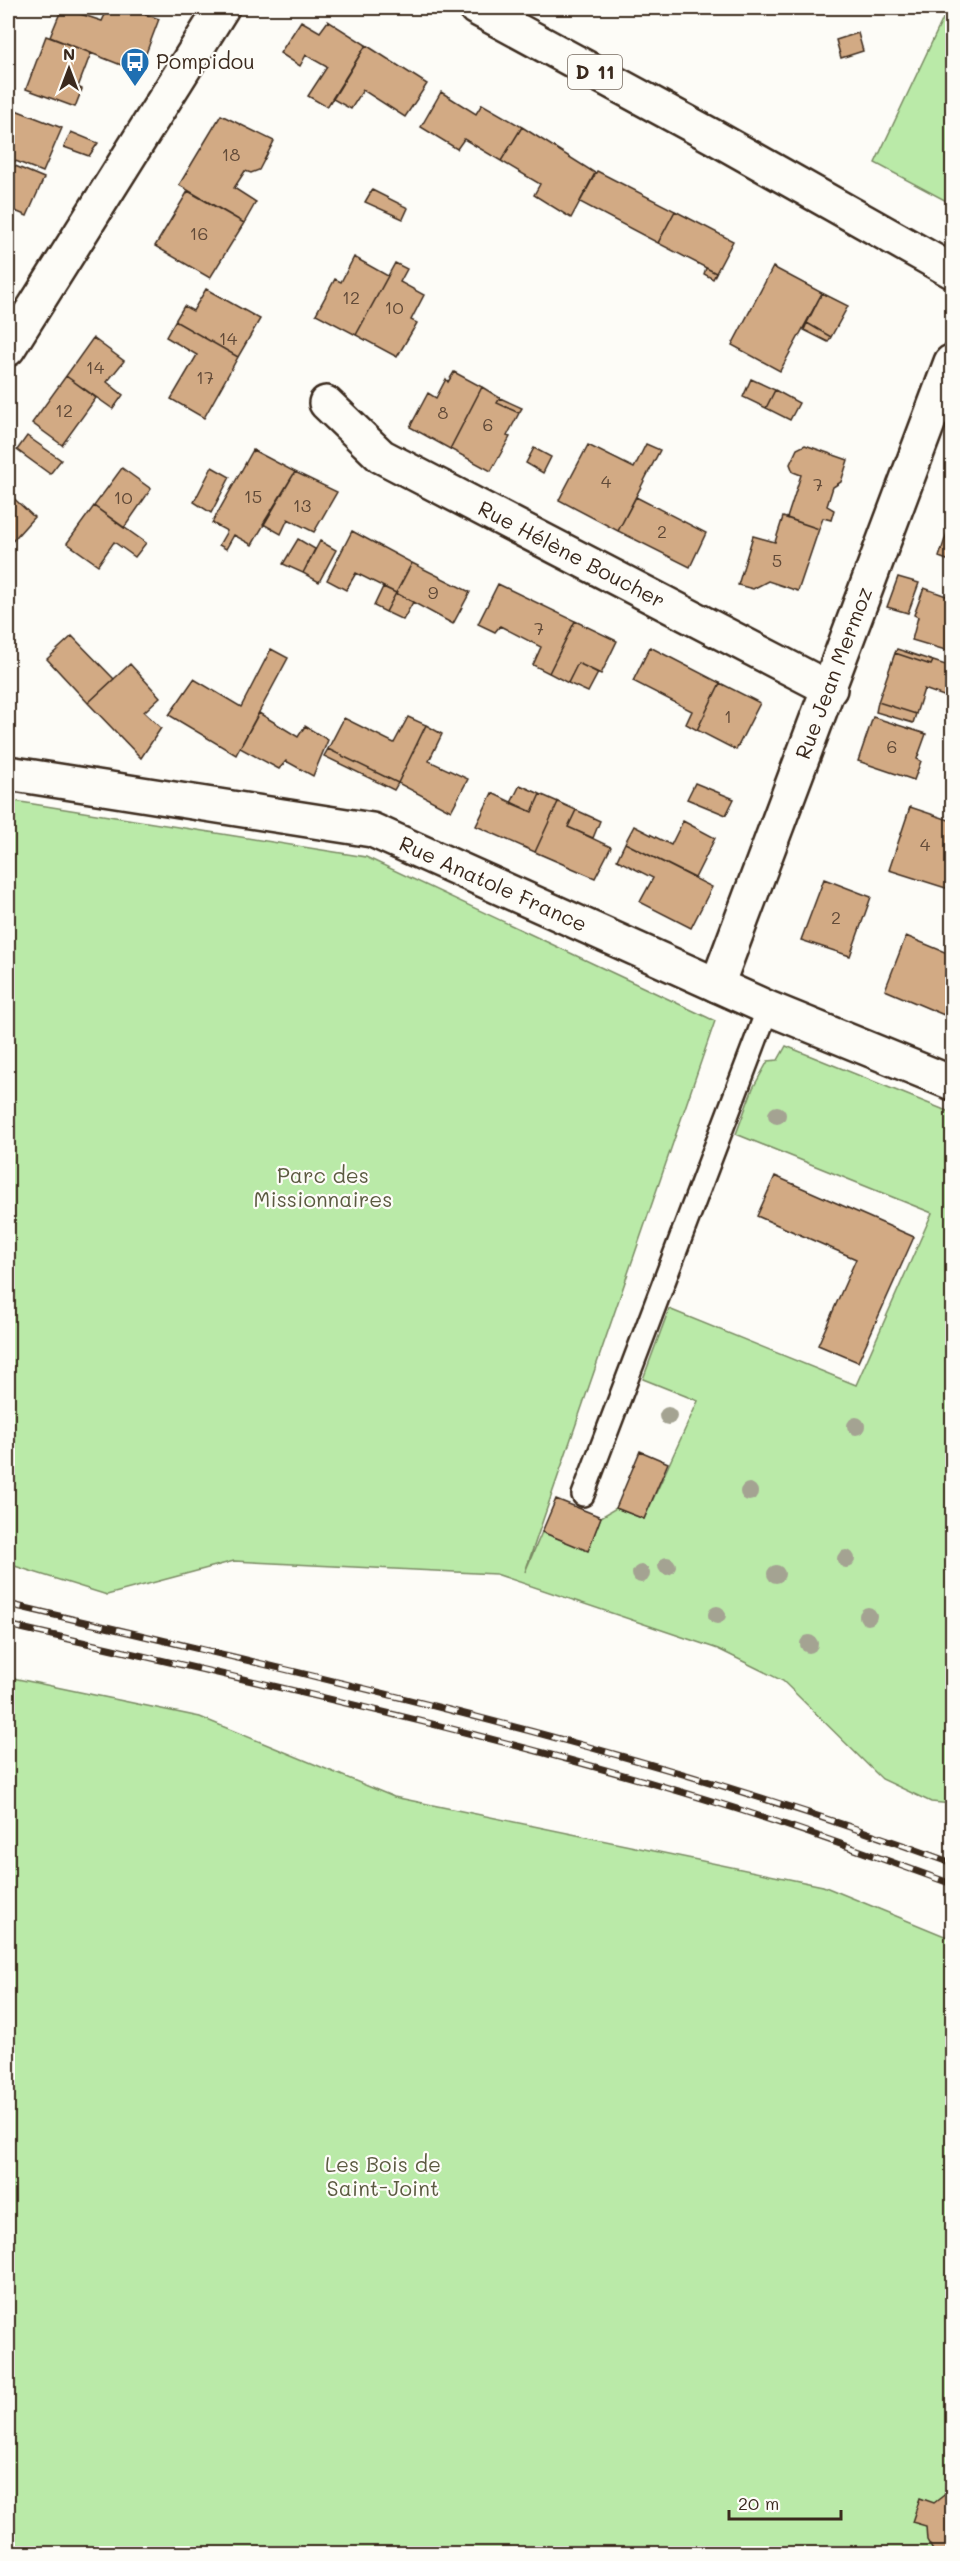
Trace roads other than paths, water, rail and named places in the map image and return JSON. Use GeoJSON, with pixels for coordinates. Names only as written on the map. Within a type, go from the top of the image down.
{"type":"FeatureCollection","features":[{"type":"Feature","properties":{"kind":"street"},"geometry":{"type":"LineString","coordinates":[[8,349],[222,8]]}},
{"type":"Feature","properties":{"kind":"street","name":"D 11"},"geometry":{"type":"LineString","coordinates":[[476,8],[714,137],[952,271]]}},
{"type":"Feature","properties":{"kind":"street","name":"D 11"},"geometry":{"type":"LineString","coordinates":[[714,137],[952,247]]}},
{"type":"Feature","properties":{"kind":"street","name":"Rue Jean Mermoz"},"geometry":{"type":"LineString","coordinates":[[717,985],[951,362]]}},
{"type":"Feature","properties":{"kind":"street","name":"Rue Hélène Boucher"},"geometry":{"type":"LineString","coordinates":[[326,403],[381,456],[830,689]]}},
{"type":"Feature","properties":{"kind":"street","name":"Rue Anatole France"},"geometry":{"type":"LineString","coordinates":[[8,773],[372,830],[768,1008],[952,1083]]}},
{"type":"Feature","properties":{"kind":"lane"},"geometry":{"type":"LineString","coordinates":[[583,1495],[768,1008]]}},
{"type":"Feature","properties":{"kind":"railway"},"geometry":{"type":"LineString","coordinates":[[8,1604],[365,1689],[602,1751],[836,1822],[952,1863]]}},
{"type":"Feature","properties":{"kind":"railway"},"geometry":{"type":"LineString","coordinates":[[8,1625],[372,1709],[554,1756],[761,1817],[952,1884]]}},
{"type":"Feature","properties":{"kind":"place","name":"Pompidou"},"geometry":{"type":"Point","coordinates":[135,88]}},
{"type":"Feature","properties":{"kind":"park label","name":"Parc des Missionnaires"},"geometry":{"type":"Point","coordinates":[323,1188]}},
{"type":"Feature","properties":{"kind":"park label","name":"Les Bois de Saint-Joint"},"geometry":{"type":"Point","coordinates":[383,2177]}}]}
